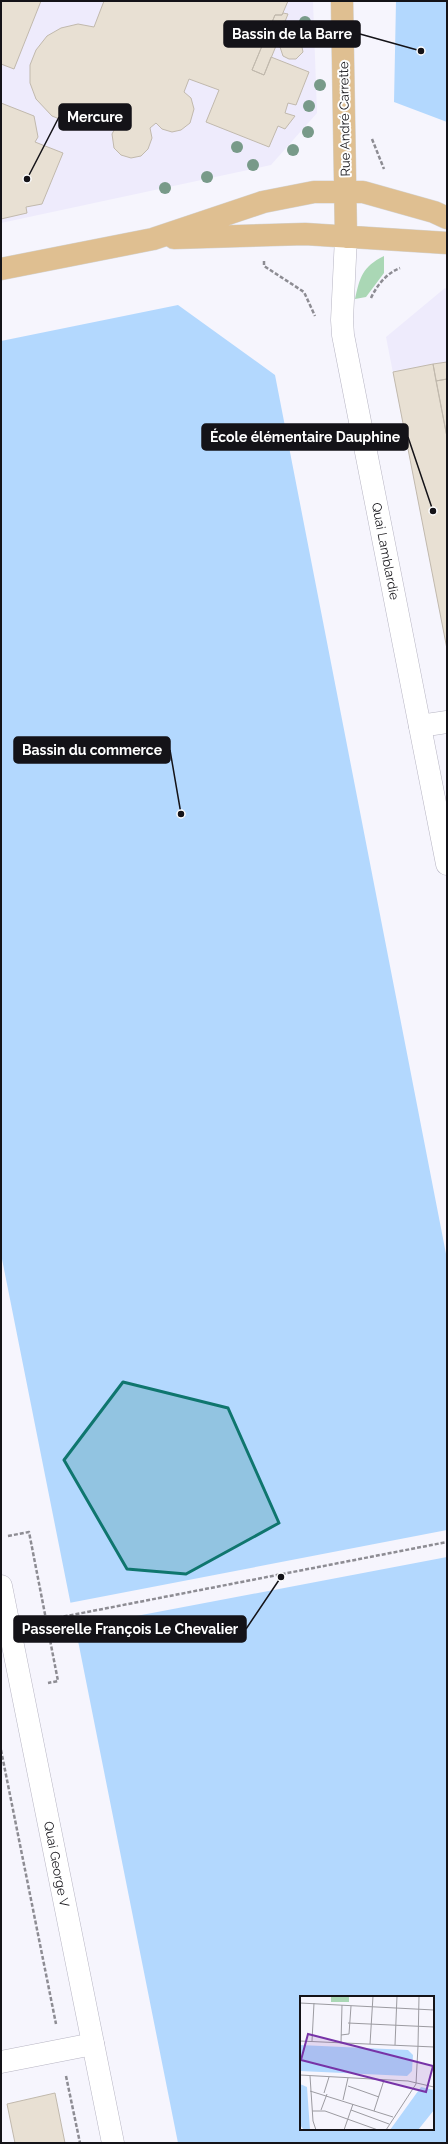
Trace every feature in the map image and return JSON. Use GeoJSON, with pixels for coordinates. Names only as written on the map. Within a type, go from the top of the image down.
{"type":"FeatureCollection","features":[{"type":"Feature","properties":{"kind":"main road","name":"Rue André Carrette"},"geometry":{"type":"LineString","coordinates":[[342,1],[346,237]]}},
{"type":"Feature","properties":{"kind":"main road"},"geometry":{"type":"LineString","coordinates":[[1,269],[153,239],[263,202],[314,192],[362,192],[411,205],[447,218]]}},
{"type":"Feature","properties":{"kind":"main road"},"geometry":{"type":"LineString","coordinates":[[153,239],[305,234],[447,242]]}},
{"type":"Feature","properties":{"kind":"main road","name":"Quai Lamblardie"},"geometry":{"type":"LineString","coordinates":[[346,237],[342,320],[343,335],[447,864]]}},
{"type":"Feature","properties":{"kind":"main road"},"geometry":{"type":"LineString","coordinates":[[420,726],[447,722]]}},
{"type":"Feature","properties":{"kind":"main road","name":"Quai George V"},"geometry":{"type":"LineString","coordinates":[[1,1586],[113,2143]]}},
{"type":"Feature","properties":{"kind":"main road"},"geometry":{"type":"LineString","coordinates":[[1,2062],[61,2049],[93,2044]]}},
{"type":"Feature","properties":{"kind":"path"},"geometry":{"type":"LineString","coordinates":[[264,266],[304,292],[316,319]]}},
{"type":"Feature","properties":{"kind":"path"},"geometry":{"type":"LineString","coordinates":[[370,300],[382,281],[392,270],[403,267]]}},
{"type":"Feature","properties":{"kind":"path"},"geometry":{"type":"LineString","coordinates":[[8,1536],[30,1532],[58,1680],[46,1683]]}},
{"type":"Feature","properties":{"kind":"path"},"geometry":{"type":"LineString","coordinates":[[46,1620],[447,1542]]}},
{"type":"Feature","properties":{"kind":"path"},"geometry":{"type":"LineString","coordinates":[[1,1750],[80,2143]]}},
{"type":"Feature","properties":{"kind":"highlighted area"},"geometry":{"type":"Polygon","coordinates":[[[123,1382],[228,1408],[279,1523],[186,1574],[127,1569],[64,1460],[123,1382]]]}},
{"type":"Feature","properties":{"kind":"shaded area"},"geometry":{"type":"Polygon","coordinates":[[[1,1],[313,1],[317,113],[271,165],[1,223],[1,1]]]}},
{"type":"Feature","properties":{"kind":"shaded area"},"geometry":{"type":"Polygon","coordinates":[[[445,288],[447,289],[447,650],[386,337],[445,288]]]}},
{"type":"Feature","properties":{"kind":"green space"},"geometry":{"type":"Polygon","coordinates":[[[384,256],[384,273],[366,297],[355,299],[363,273],[371,264],[384,256]]]}},
{"type":"Feature","properties":{"kind":"water"},"geometry":{"type":"Polygon","coordinates":[[[396,1],[447,1],[447,122],[394,102],[396,1]]]}},
{"type":"Feature","properties":{"kind":"water"},"geometry":{"type":"Polygon","coordinates":[[[178,305],[275,375],[447,1259],[447,2143],[178,2143],[1,1254],[1,341],[178,305]]]}},
{"type":"Feature","properties":{"kind":"pier"},"geometry":{"type":"Polygon","coordinates":[[[447,1530],[447,1557],[73,1628],[69,1603],[447,1530]]]}},
{"type":"Feature","properties":{"kind":"building"},"geometry":{"type":"Polygon","coordinates":[[[1,1],[41,1],[14,69],[1,64],[1,1]]]}},
{"type":"Feature","properties":{"kind":"building"},"geometry":{"type":"Polygon","coordinates":[[[104,1],[288,1],[282,15],[275,15],[252,70],[264,75],[271,57],[309,72],[296,105],[288,103],[285,113],[295,116],[285,129],[278,126],[269,147],[206,122],[219,90],[189,79],[184,92],[191,98],[194,109],[190,123],[181,130],[172,132],[162,129],[156,123],[150,128],[152,138],[148,149],[141,156],[131,158],[121,155],[114,148],[112,134],[118,123],[111,112],[96,121],[87,123],[67,122],[52,116],[36,99],[30,83],[30,65],[36,50],[47,36],[61,28],[78,24],[94,27],[104,1]]]}},
{"type":"Feature","properties":{"kind":"building"},"geometry":{"type":"Polygon","coordinates":[[[283,13],[288,14],[278,39],[283,41],[288,38],[296,38],[301,42],[303,52],[296,59],[289,59],[283,56],[280,47],[276,46],[264,75],[252,70],[275,15],[282,15],[283,13]]]}},
{"type":"Feature","properties":{"kind":"building"},"geometry":{"type":"Polygon","coordinates":[[[1,103],[34,116],[38,137],[35,142],[63,153],[42,204],[26,207],[27,213],[1,219],[1,103]]]}},
{"type":"Feature","properties":{"kind":"building"},"geometry":{"type":"Polygon","coordinates":[[[447,362],[447,379],[436,381],[433,364],[447,362]]]}},
{"type":"Feature","properties":{"kind":"building"},"geometry":{"type":"Polygon","coordinates":[[[433,364],[447,437],[447,649],[393,372],[433,364]]]}},
{"type":"Feature","properties":{"kind":"building"},"geometry":{"type":"Polygon","coordinates":[[[447,379],[447,437],[436,381],[447,379]]]}},
{"type":"Feature","properties":{"kind":"building"},"geometry":{"type":"Polygon","coordinates":[[[55,2093],[65,2143],[15,2143],[7,2104],[55,2093]]]}},
{"type":"Feature","properties":{"kind":"place","name":"Bassin de la Barre"},"geometry":{"type":"Point","coordinates":[421,51]}},
{"type":"Feature","properties":{"kind":"place","name":"Mercure"},"geometry":{"type":"Point","coordinates":[27,179]}},
{"type":"Feature","properties":{"kind":"place","name":"École élémentaire Dauphine"},"geometry":{"type":"Point","coordinates":[433,511]}},
{"type":"Feature","properties":{"kind":"place","name":"Bassin du commerce"},"geometry":{"type":"Point","coordinates":[181,814]}},
{"type":"Feature","properties":{"kind":"place","name":"Passerelle François Le Chevalier"},"geometry":{"type":"Point","coordinates":[281,1577]}}]}
